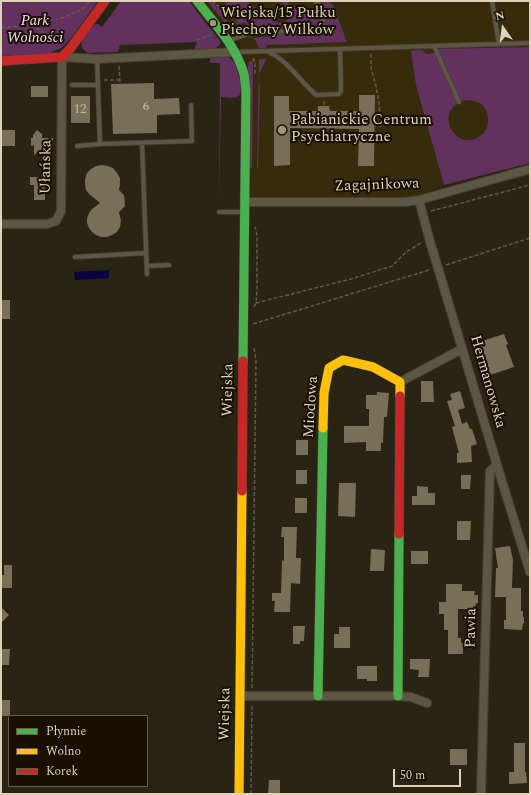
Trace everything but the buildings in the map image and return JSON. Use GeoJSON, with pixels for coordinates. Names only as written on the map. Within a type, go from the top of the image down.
{"type":"FeatureCollection","features":[{"type":"Feature","properties":{"kind":"street"},"geometry":{"type":"LineString","coordinates":[[62,57],[70,49],[105,1]]}},
{"type":"Feature","properties":{"kind":"street","name":"Wiejska"},"geometry":{"type":"LineString","coordinates":[[197,1],[235,52],[244,75],[246,90],[238,794]]}},
{"type":"Feature","properties":{"kind":"street"},"geometry":{"type":"LineString","coordinates":[[1,61],[62,57],[97,59],[235,52]]}},
{"type":"Feature","properties":{"kind":"street","name":"Ułańska"},"geometry":{"type":"LineString","coordinates":[[1,224],[47,224],[56,220],[61,211],[62,57]]}},
{"type":"Feature","properties":{"kind":"street","name":"Zagajnikowa"},"geometry":{"type":"LineString","coordinates":[[245,202],[405,202],[419,200],[530,169]]}},
{"type":"Feature","properties":{"kind":"street","name":"Hermanowska"},"geometry":{"type":"LineString","coordinates":[[419,200],[462,349],[530,572]]}},
{"type":"Feature","properties":{"kind":"street"},"geometry":{"type":"LineString","coordinates":[[398,696],[400,382],[462,349]]}},
{"type":"Feature","properties":{"kind":"street","name":"Miodowa"},"geometry":{"type":"LineString","coordinates":[[318,696],[324,393],[329,368],[343,360],[373,367],[400,382]]}},
{"type":"Feature","properties":{"kind":"street","name":"Pawia"},"geometry":{"type":"LineString","coordinates":[[482,794],[490,471],[497,465]]}},
{"type":"Feature","properties":{"kind":"street"},"geometry":{"type":"LineString","coordinates":[[240,696],[398,696],[411,697],[427,703]]}},
{"type":"Feature","properties":{"kind":"lane"},"geometry":{"type":"LineString","coordinates":[[228,41],[247,34],[312,30],[319,28],[324,18],[323,11],[315,1]]}},
{"type":"Feature","properties":{"kind":"lane"},"geometry":{"type":"LineString","coordinates":[[492,1],[499,44]]}},
{"type":"Feature","properties":{"kind":"lane"},"geometry":{"type":"LineString","coordinates":[[235,52],[530,43]]}},
{"type":"Feature","properties":{"kind":"lane"},"geometry":{"type":"LineString","coordinates":[[434,46],[459,102]]}},
{"type":"Feature","properties":{"kind":"lane"},"geometry":{"type":"LineString","coordinates":[[268,52],[281,58],[308,89],[316,95],[339,94],[341,92],[340,49]]}},
{"type":"Feature","properties":{"kind":"lane"},"geometry":{"type":"LineString","coordinates":[[97,59],[100,144]]}},
{"type":"Feature","properties":{"kind":"lane"},"geometry":{"type":"LineString","coordinates":[[72,85],[98,83]]}},
{"type":"Feature","properties":{"kind":"lane"},"geometry":{"type":"LineString","coordinates":[[77,146],[192,141],[191,105]]}},
{"type":"Feature","properties":{"kind":"lane"},"geometry":{"type":"LineString","coordinates":[[142,143],[147,274]]}},
{"type":"Feature","properties":{"kind":"lane"},"geometry":{"type":"LineString","coordinates":[[219,212],[245,212]]}},
{"type":"Feature","properties":{"kind":"lane"},"geometry":{"type":"LineString","coordinates":[[75,257],[146,254]]}},
{"type":"Feature","properties":{"kind":"lane"},"geometry":{"type":"LineString","coordinates":[[147,266],[169,265]]}},
{"type":"Feature","properties":{"kind":"path"},"geometry":{"type":"LineString","coordinates":[[1,28],[31,25],[64,17],[84,8],[90,1]]}},
{"type":"Feature","properties":{"kind":"path"},"geometry":{"type":"LineString","coordinates":[[212,1],[231,15],[240,31]]}},
{"type":"Feature","properties":{"kind":"path"},"geometry":{"type":"LineString","coordinates":[[31,25],[70,49]]}},
{"type":"Feature","properties":{"kind":"path"},"geometry":{"type":"LineString","coordinates":[[196,40],[211,35]]}},
{"type":"Feature","properties":{"kind":"path"},"geometry":{"type":"LineString","coordinates":[[371,48],[371,67],[378,97],[381,126],[375,126]]}},
{"type":"Feature","properties":{"kind":"path"},"geometry":{"type":"LineString","coordinates":[[119,58],[120,84]]}},
{"type":"Feature","properties":{"kind":"path"},"geometry":{"type":"LineString","coordinates":[[98,83],[120,80]]}},
{"type":"Feature","properties":{"kind":"path"},"geometry":{"type":"LineString","coordinates":[[423,214],[530,185]]}},
{"type":"Feature","properties":{"kind":"path"},"geometry":{"type":"LineString","coordinates":[[253,311],[256,303],[352,279],[392,266],[406,252],[429,238]]}},
{"type":"Feature","properties":{"kind":"path"},"geometry":{"type":"LineString","coordinates":[[253,328],[253,324],[530,238]]}},
{"type":"Feature","properties":{"kind":"path"},"geometry":{"type":"LineString","coordinates":[[251,794],[256,360],[254,345]]}},
{"type":"Feature","properties":{"kind":"shaded area"},"geometry":{"type":"Polygon","coordinates":[[[204,1],[530,1],[530,163],[444,185],[414,197],[251,196],[247,63],[240,44],[204,1]]]}},
{"type":"Feature","properties":{"kind":"shaded area"},"geometry":{"type":"Polygon","coordinates":[[[109,270],[109,278],[75,280],[74,272],[109,270]]]}},
{"type":"Feature","properties":{"kind":"green space","name":"Park Wolności"},"geometry":{"type":"Polygon","coordinates":[[[1,1],[98,1],[72,37],[61,48],[47,54],[1,56],[1,1]]]}},
{"type":"Feature","properties":{"kind":"green space"},"geometry":{"type":"Polygon","coordinates":[[[121,1],[189,1],[220,41],[220,44],[218,47],[204,50],[194,50],[197,42],[120,45],[118,52],[88,53],[82,46],[83,38],[95,24],[102,27],[121,1]]]}},
{"type":"Feature","properties":{"kind":"green space"},"geometry":{"type":"Polygon","coordinates":[[[207,1],[210,1],[225,11],[227,25],[207,1]]]}},
{"type":"Feature","properties":{"kind":"green space"},"geometry":{"type":"Polygon","coordinates":[[[225,1],[246,1],[278,23],[287,21],[294,12],[278,1],[286,1],[300,12],[313,8],[320,1],[328,1],[333,5],[347,42],[267,45],[266,48],[259,48],[254,38],[273,36],[273,29],[249,31],[245,23],[238,24],[233,14],[226,9],[225,1]]]}},
{"type":"Feature","properties":{"kind":"green space"},"geometry":{"type":"Polygon","coordinates":[[[530,47],[530,163],[444,185],[416,85],[411,51],[422,50],[426,54],[435,53],[458,103],[451,109],[449,124],[452,131],[457,136],[464,140],[472,140],[482,135],[486,130],[488,115],[484,106],[471,100],[461,101],[438,49],[530,47]]]}},
{"type":"Feature","properties":{"kind":"green space"},"geometry":{"type":"Polygon","coordinates":[[[221,56],[229,58],[235,63],[241,89],[239,96],[237,97],[221,97],[219,207],[220,63],[210,63],[210,57],[221,56]]]}},
{"type":"Feature","properties":{"kind":"green space"},"geometry":{"type":"Polygon","coordinates":[[[267,58],[259,74],[260,85],[257,168],[259,60],[267,58]]]}},
{"type":"Feature","properties":{"kind":"green space"},"geometry":{"type":"Polygon","coordinates":[[[252,60],[252,168],[250,168],[248,67],[249,62],[252,60]]]}},
{"type":"Feature","properties":{"kind":"traffic: fast"},"geometry":{"type":"LineString","coordinates":[[197,1],[218,27],[236,54],[245,78],[243,361]]}},
{"type":"Feature","properties":{"kind":"traffic: fast"},"geometry":{"type":"LineString","coordinates":[[318,696],[323,428]]}},
{"type":"Feature","properties":{"kind":"traffic: fast"},"geometry":{"type":"LineString","coordinates":[[398,696],[399,534]]}},
{"type":"Feature","properties":{"kind":"traffic: slow"},"geometry":{"type":"LineString","coordinates":[[323,428],[324,393],[329,368],[343,360],[373,367],[400,382],[400,396]]}},
{"type":"Feature","properties":{"kind":"traffic: slow"},"geometry":{"type":"LineString","coordinates":[[239,794],[242,491]]}},
{"type":"Feature","properties":{"kind":"traffic: jam"},"geometry":{"type":"LineString","coordinates":[[1,61],[62,57],[70,49],[105,1]]}},
{"type":"Feature","properties":{"kind":"traffic: jam"},"geometry":{"type":"LineString","coordinates":[[242,491],[243,361]]}},
{"type":"Feature","properties":{"kind":"traffic: jam"},"geometry":{"type":"LineString","coordinates":[[399,534],[400,396]]}},
{"type":"Feature","properties":{"kind":"place","name":"Wiejska/15 Pułku Piechoty Wilków"},"geometry":{"type":"Point","coordinates":[213,23]}},
{"type":"Feature","properties":{"kind":"place","name":"Pabianickie Centrum Psychiatryczne"},"geometry":{"type":"Point","coordinates":[282,130]}}]}
